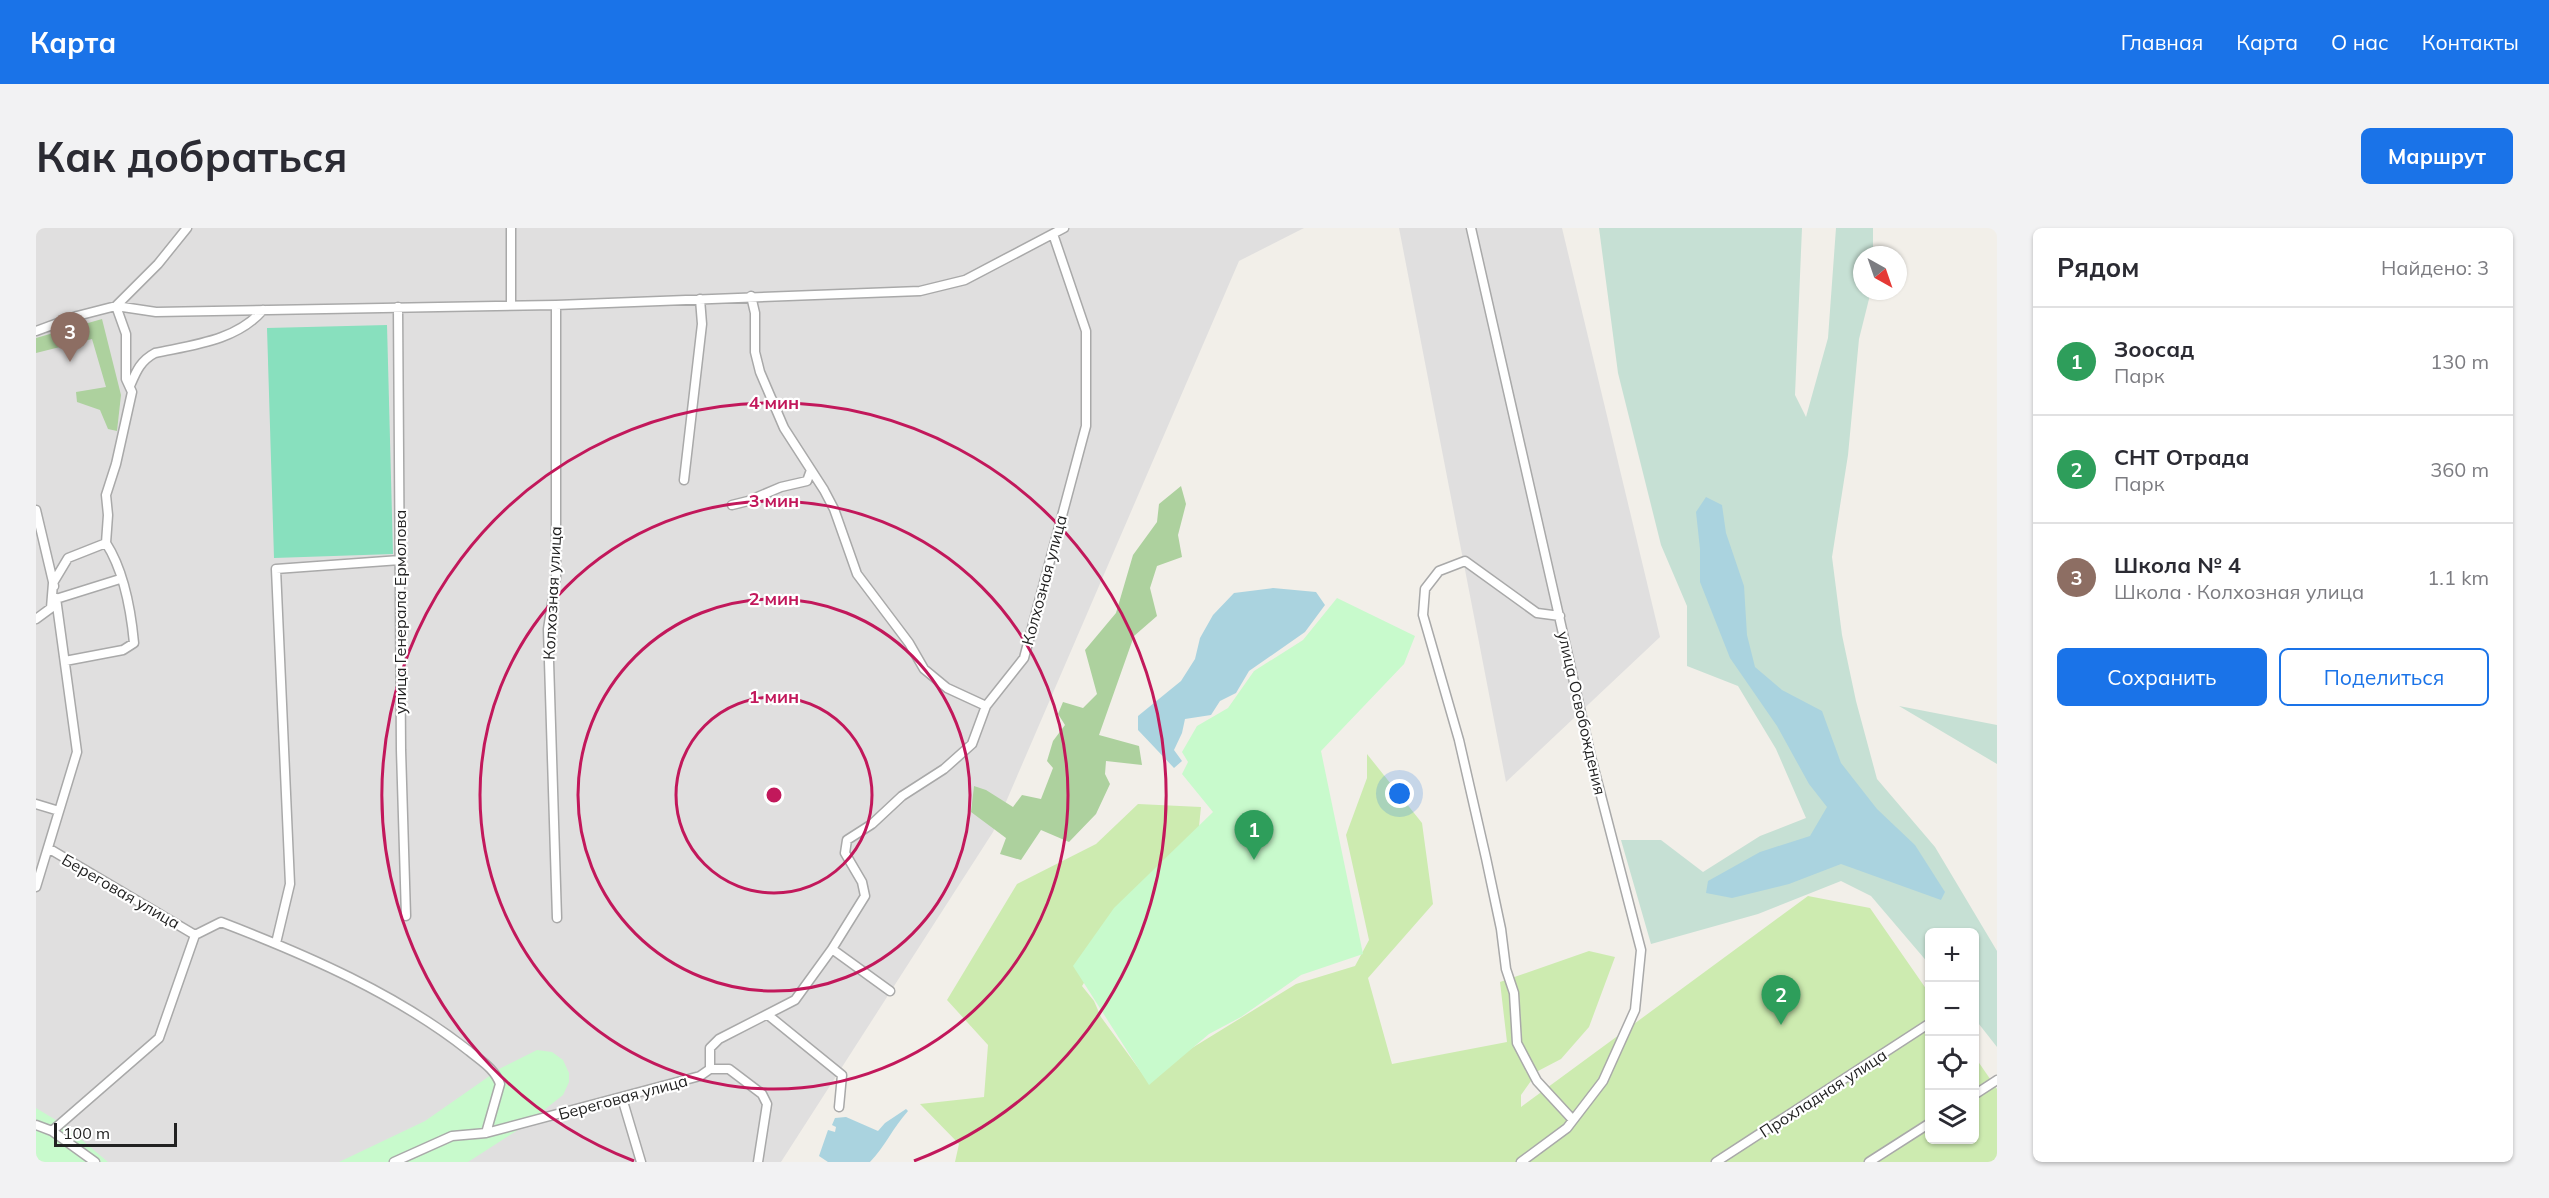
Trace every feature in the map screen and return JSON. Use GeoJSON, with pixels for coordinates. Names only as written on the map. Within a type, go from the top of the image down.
{"type":"FeatureCollection","features":[{"type":"Feature","properties":{"kind":"street"},"geometry":{"type":"LineString","coordinates":[[116,306],[158,264],[187,228]]}},
{"type":"Feature","properties":{"kind":"street"},"geometry":{"type":"LineString","coordinates":[[511,228],[511,304]]}},
{"type":"Feature","properties":{"kind":"street"},"geometry":{"type":"LineString","coordinates":[[36,331],[77,316],[116,306],[156,312],[556,304],[920,291],[965,280],[1064,228]]}},
{"type":"Feature","properties":{"kind":"street","name":"улица Освобождения"},"geometry":{"type":"LineString","coordinates":[[1471,228],[1591,757],[1641,950],[1635,1010],[1603,1081],[1568,1128],[1521,1162]]}},
{"type":"Feature","properties":{"kind":"street","name":"Колхозная улица"},"geometry":{"type":"LineString","coordinates":[[832,949],[865,896],[862,882],[845,854],[847,840],[872,824],[902,796],[944,769],[972,744],[986,706],[1023,658],[1086,426],[1086,331],[1053,234]]}},
{"type":"Feature","properties":{"kind":"street"},"geometry":{"type":"LineString","coordinates":[[750,296],[755,313],[755,352],[760,372],[784,428],[834,509],[857,574],[903,635],[924,669],[947,688],[986,706]]}},
{"type":"Feature","properties":{"kind":"street"},"geometry":{"type":"LineString","coordinates":[[684,480],[702,324],[700,299]]}},
{"type":"Feature","properties":{"kind":"street","name":"Колхозная улица"},"geometry":{"type":"LineString","coordinates":[[556,304],[556,578],[548,629],[557,918]]}},
{"type":"Feature","properties":{"kind":"street"},"geometry":{"type":"LineString","coordinates":[[65,661],[123,650],[134,643],[132,619],[106,543],[108,515],[106,495],[116,464],[132,392],[126,379],[126,334],[116,306]]}},
{"type":"Feature","properties":{"kind":"street","name":"улица Генерала Ермолова"},"geometry":{"type":"LineString","coordinates":[[398,307],[401,750],[406,916]]}},
{"type":"Feature","properties":{"kind":"street"},"geometry":{"type":"LineString","coordinates":[[130,386],[137,369],[146,358],[154,353],[223,337],[243,326],[263,310]]}},
{"type":"Feature","properties":{"kind":"street"},"geometry":{"type":"LineString","coordinates":[[732,505],[781,487],[807,481],[810,470]]}},
{"type":"Feature","properties":{"kind":"street"},"geometry":{"type":"LineString","coordinates":[[36,510],[56,599],[77,752],[36,887]]}},
{"type":"Feature","properties":{"kind":"street"},"geometry":{"type":"LineString","coordinates":[[36,620],[51,608],[53,582],[68,558],[106,543]]}},
{"type":"Feature","properties":{"kind":"street"},"geometry":{"type":"LineString","coordinates":[[276,943],[290,884],[276,569],[400,560]]}},
{"type":"Feature","properties":{"kind":"street"},"geometry":{"type":"LineString","coordinates":[[1560,616],[1537,613],[1465,561],[1439,571],[1425,589],[1423,615],[1459,740],[1486,858],[1501,929],[1506,969],[1514,993],[1517,1043],[1537,1081],[1574,1120]]}},
{"type":"Feature","properties":{"kind":"street"},"geometry":{"type":"LineString","coordinates":[[56,599],[120,579]]}},
{"type":"Feature","properties":{"kind":"street"},"geometry":{"type":"LineString","coordinates":[[36,804],[60,811]]}},
{"type":"Feature","properties":{"kind":"street","name":"Береговая улица"},"geometry":{"type":"LineString","coordinates":[[48,848],[195,935],[159,1038],[52,1131]]}},
{"type":"Feature","properties":{"kind":"street"},"geometry":{"type":"LineString","coordinates":[[195,935],[221,922],[276,943],[437,1026],[498,1076],[500,1084],[486,1133]]}},
{"type":"Feature","properties":{"kind":"street"},"geometry":{"type":"LineString","coordinates":[[832,949],[890,991]]}},
{"type":"Feature","properties":{"kind":"street","name":"Береговая улица"},"geometry":{"type":"LineString","coordinates":[[394,1162],[452,1136],[486,1133],[700,1076],[710,1070],[710,1048],[719,1039],[795,1000],[832,949]]}},
{"type":"Feature","properties":{"kind":"street"},"geometry":{"type":"LineString","coordinates":[[768,1015],[842,1075],[839,1107]]}},
{"type":"Feature","properties":{"kind":"street","name":"Прохладная улица"},"geometry":{"type":"LineString","coordinates":[[1716,1162],[1925,1026]]}},
{"type":"Feature","properties":{"kind":"street"},"geometry":{"type":"LineString","coordinates":[[710,1070],[729,1069],[762,1094],[767,1104],[758,1162]]}},
{"type":"Feature","properties":{"kind":"street"},"geometry":{"type":"LineString","coordinates":[[1979,1092],[1997,1080]]}},
{"type":"Feature","properties":{"kind":"street"},"geometry":{"type":"LineString","coordinates":[[622,1098],[641,1162]]}},
{"type":"Feature","properties":{"kind":"street"},"geometry":{"type":"LineString","coordinates":[[36,1125],[52,1131],[95,1162]]}},
{"type":"Feature","properties":{"kind":"street"},"geometry":{"type":"LineString","coordinates":[[1869,1162],[1925,1126]]}},
{"type":"Feature","properties":{"kind":"shaded area"},"geometry":{"type":"Polygon","coordinates":[[[36,228],[1304,228],[1239,261],[993,832],[781,1162],[90,1162],[36,1132],[36,228]]]}},
{"type":"Feature","properties":{"kind":"shaded area"},"geometry":{"type":"Polygon","coordinates":[[[1399,228],[1562,228],[1660,637],[1506,782],[1399,228]]]}},
{"type":"Feature","properties":{"kind":"green space"},"geometry":{"type":"Polygon","coordinates":[[[1599,228],[1802,228],[1795,395],[1806,417],[1828,338],[1836,228],[1873,228],[1873,246],[1853,246],[1853,300],[1869,300],[1859,339],[1848,455],[1832,557],[1842,635],[1856,701],[1877,779],[1935,847],[1997,951],[1997,1047],[1979,1024],[1979,928],[1925,928],[1925,959],[1871,896],[1841,881],[1758,914],[1651,944],[1621,840],[1661,840],[1703,872],[1760,836],[1806,818],[1776,749],[1738,686],[1687,666],[1687,606],[1661,545],[1618,373],[1599,228]]]}},
{"type":"Feature","properties":{"kind":"green space"},"geometry":{"type":"Polygon","coordinates":[[[102,319],[121,395],[117,431],[108,429],[100,410],[77,402],[76,392],[106,387],[92,339],[36,353],[36,338],[102,319]]]}},
{"type":"Feature","properties":{"kind":"green space"},"geometry":{"type":"Polygon","coordinates":[[[387,325],[393,554],[274,558],[267,328],[387,325]]]}},
{"type":"Feature","properties":{"kind":"green space"},"geometry":{"type":"Polygon","coordinates":[[[1181,486],[1186,504],[1178,535],[1182,557],[1157,566],[1150,588],[1157,616],[1134,636],[1099,735],[1139,746],[1142,765],[1106,761],[1105,774],[1110,784],[1096,814],[1069,842],[1041,830],[1021,860],[1000,854],[1006,838],[971,812],[974,786],[986,790],[1013,807],[1022,795],[1041,799],[1053,768],[1047,761],[1053,741],[1065,725],[1058,714],[1063,702],[1083,708],[1097,694],[1085,650],[1116,613],[1133,555],[1157,522],[1159,504],[1181,486]]]}},
{"type":"Feature","properties":{"kind":"green space"},"geometry":{"type":"Polygon","coordinates":[[[1337,598],[1415,636],[1404,664],[1321,751],[1363,954],[1301,975],[1241,1017],[1209,1034],[1149,1085],[1073,966],[1114,908],[1213,812],[1182,774],[1188,762],[1182,752],[1197,726],[1228,708],[1254,671],[1303,640],[1337,598]]]}},
{"type":"Feature","properties":{"kind":"green space"},"geometry":{"type":"Polygon","coordinates":[[[1899,706],[1997,725],[1997,764],[1899,706]]]}},
{"type":"Feature","properties":{"kind":"green space"},"geometry":{"type":"Polygon","coordinates":[[[1367,754],[1422,823],[1433,904],[1368,978],[1392,1064],[1507,1042],[1500,982],[1589,951],[1615,957],[1589,1027],[1561,1059],[1538,1071],[1521,1095],[1521,1107],[1808,896],[1870,908],[1925,987],[1925,1144],[1979,1144],[1979,1063],[1997,1089],[1997,1162],[955,1162],[959,1144],[920,1104],[984,1097],[988,1045],[947,1000],[1017,884],[1096,844],[1138,804],[1201,807],[1196,856],[1113,937],[1082,986],[1094,1001],[1101,1017],[1147,1080],[1179,1056],[1296,984],[1355,966],[1369,940],[1346,835],[1367,778],[1367,754]]]}},
{"type":"Feature","properties":{"kind":"green space"},"geometry":{"type":"Polygon","coordinates":[[[537,1050],[552,1052],[563,1060],[569,1073],[569,1082],[563,1095],[524,1126],[468,1162],[339,1162],[425,1121],[501,1068],[537,1050]]]}},
{"type":"Feature","properties":{"kind":"green space"},"geometry":{"type":"Polygon","coordinates":[[[36,1108],[64,1125],[108,1162],[36,1162],[36,1108]]]}},
{"type":"Feature","properties":{"kind":"water"},"geometry":{"type":"Polygon","coordinates":[[[1706,497],[1722,505],[1726,533],[1744,586],[1747,635],[1755,667],[1782,690],[1822,711],[1841,763],[1877,809],[1915,845],[1945,892],[1941,900],[1841,864],[1789,884],[1732,898],[1706,893],[1708,881],[1760,852],[1810,836],[1827,807],[1809,784],[1777,726],[1730,658],[1700,582],[1700,549],[1696,512],[1706,497]]]}},
{"type":"Feature","properties":{"kind":"water"},"geometry":{"type":"Polygon","coordinates":[[[1273,588],[1316,592],[1325,605],[1305,632],[1249,671],[1236,693],[1220,701],[1211,715],[1185,719],[1182,733],[1174,750],[1182,761],[1174,768],[1138,730],[1138,716],[1181,681],[1195,659],[1200,638],[1213,615],[1234,593],[1273,588]]]}},
{"type":"Feature","properties":{"kind":"water"},"geometry":{"type":"Polygon","coordinates":[[[906,1109],[908,1111],[870,1162],[828,1162],[819,1156],[828,1130],[835,1132],[836,1127],[832,1125],[835,1118],[846,1117],[878,1131],[885,1123],[906,1109]]]}},
{"type":"Feature","properties":{"kind":"place","name":"Школа № 4"},"geometry":{"type":"Point","coordinates":[70,362]}},
{"type":"Feature","properties":{"kind":"place","name":"Зоосад"},"geometry":{"type":"Point","coordinates":[1254,860]}},
{"type":"Feature","properties":{"kind":"place","name":"СНТ Отрада"},"geometry":{"type":"Point","coordinates":[1781,1025]}}]}
